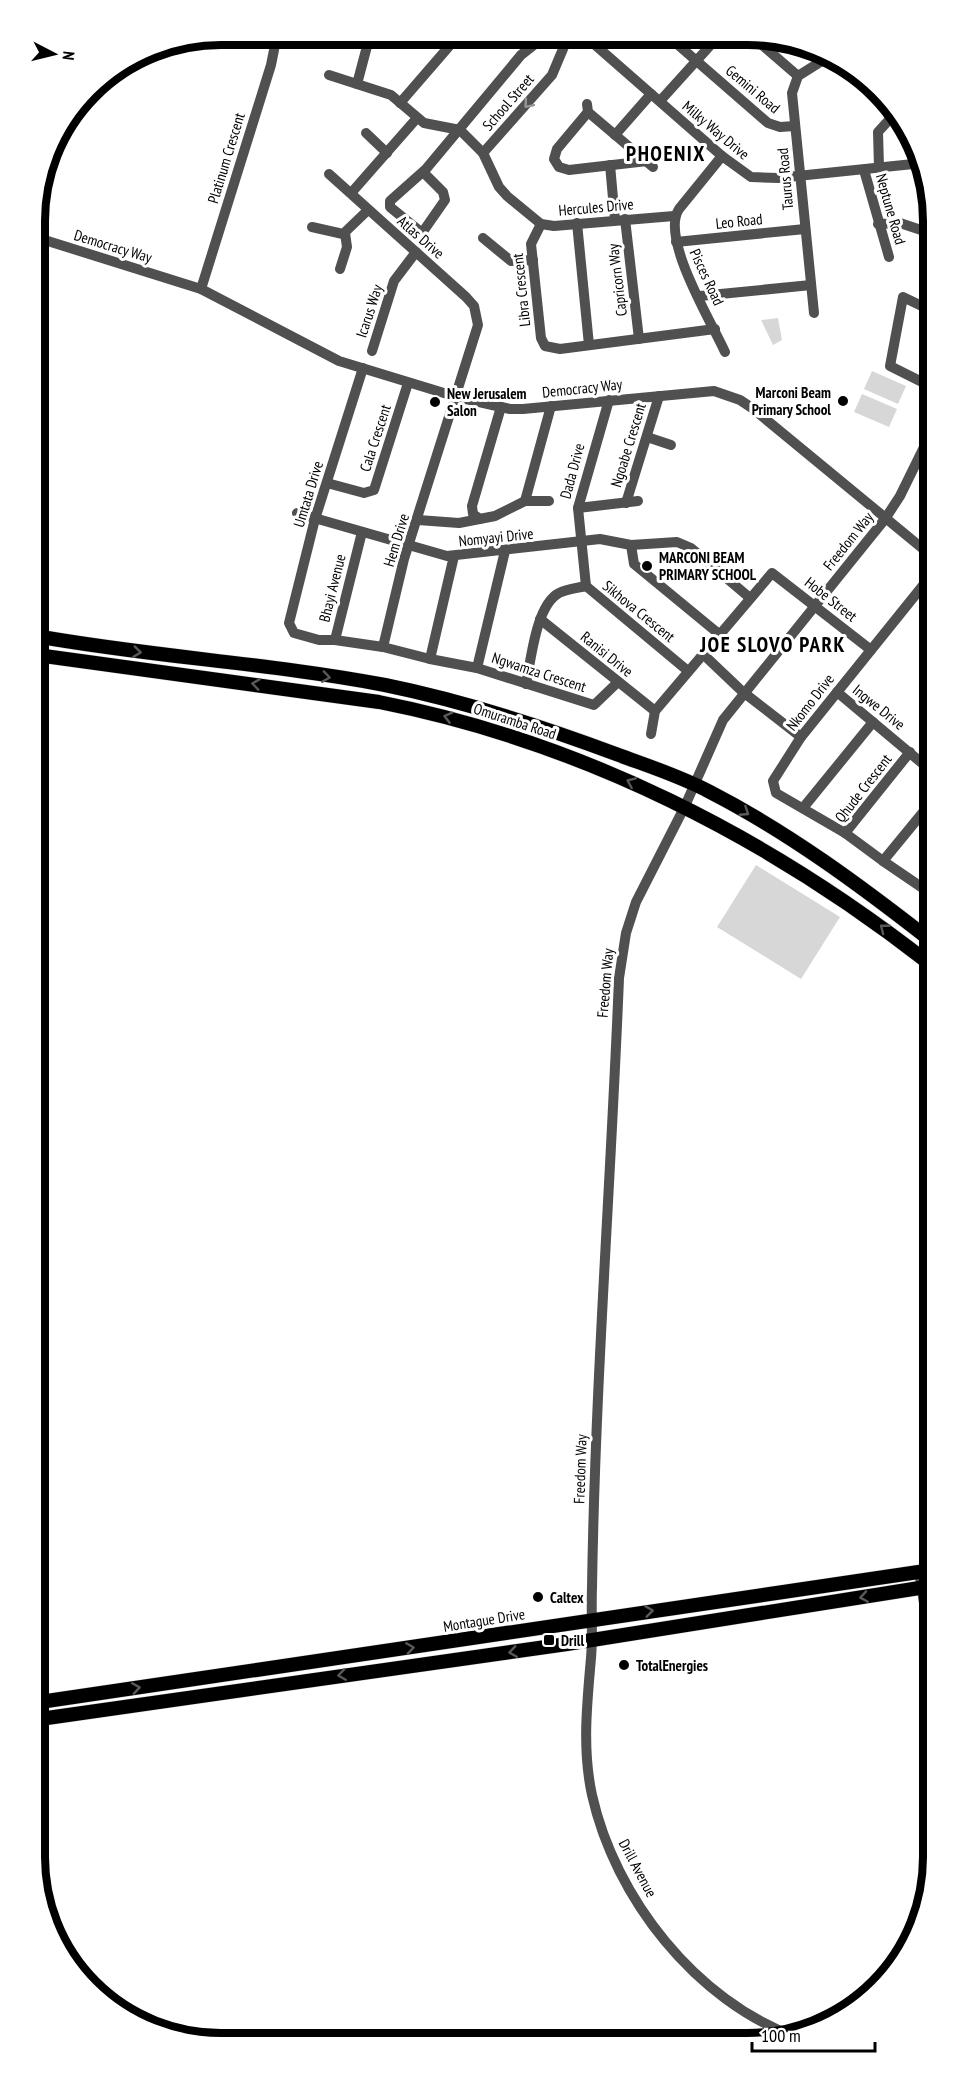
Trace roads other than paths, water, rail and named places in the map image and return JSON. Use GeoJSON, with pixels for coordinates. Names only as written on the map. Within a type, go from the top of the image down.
{"type":"FeatureCollection","features":[{"type":"Feature","properties":{"kind":"main road","name":"Omuramba Road"},"geometry":{"type":"LineString","coordinates":[[45,638],[96,647],[384,685],[539,726],[694,784],[729,802],[837,871],[923,935]]}},
{"type":"Feature","properties":{"kind":"main road","name":"Omuramba Road"},"geometry":{"type":"LineString","coordinates":[[45,656],[275,686],[427,712],[476,724],[571,757],[685,806],[857,908],[923,959]]}},
{"type":"Feature","properties":{"kind":"main road","name":"Montague Drive"},"geometry":{"type":"LineString","coordinates":[[45,1701],[488,1637],[591,1618],[712,1604],[923,1570]]}},
{"type":"Feature","properties":{"kind":"main road"},"geometry":{"type":"LineString","coordinates":[[45,1718],[591,1641],[923,1588]]}},
{"type":"Feature","properties":{"kind":"street","name":"Platinum Crescent"},"geometry":{"type":"LineString","coordinates":[[201,289],[271,65],[275,45]]}},
{"type":"Feature","properties":{"kind":"street"},"geometry":{"type":"LineString","coordinates":[[357,84],[367,45]]}},
{"type":"Feature","properties":{"kind":"street"},"geometry":{"type":"LineString","coordinates":[[400,103],[450,45]]}},
{"type":"Feature","properties":{"kind":"street","name":"School Street"},"geometry":{"type":"LineString","coordinates":[[423,172],[443,192],[445,200],[421,232],[390,207],[389,202],[423,172],[521,55],[533,45]]}},
{"type":"Feature","properties":{"kind":"street","name":"School Street"},"geometry":{"type":"LineString","coordinates":[[483,153],[552,75],[565,45]]}},
{"type":"Feature","properties":{"kind":"street","name":"Milky Way Drive"},"geometry":{"type":"LineString","coordinates":[[595,45],[722,156],[751,177],[762,179],[800,176],[913,164]]}},
{"type":"Feature","properties":{"kind":"street","name":"Gemini Road"},"geometry":{"type":"LineString","coordinates":[[678,45],[768,123],[780,127],[795,126]]}},
{"type":"Feature","properties":{"kind":"street"},"geometry":{"type":"LineString","coordinates":[[615,135],[711,45]]}},
{"type":"Feature","properties":{"kind":"street"},"geometry":{"type":"LineString","coordinates":[[763,45],[798,76],[821,61]]}},
{"type":"Feature","properties":{"kind":"street"},"geometry":{"type":"LineString","coordinates":[[329,75],[391,96],[417,118],[432,126],[460,130]]}},
{"type":"Feature","properties":{"kind":"street","name":"Taurus Road"},"geometry":{"type":"LineString","coordinates":[[798,76],[792,93],[814,313]]}},
{"type":"Feature","properties":{"kind":"street"},"geometry":{"type":"LineString","coordinates":[[588,108],[615,135],[650,164],[610,165],[569,170],[555,163],[554,155],[557,149],[588,108]]}},
{"type":"Feature","properties":{"kind":"street"},"geometry":{"type":"LineString","coordinates":[[352,192],[417,118]]}},
{"type":"Feature","properties":{"kind":"street"},"geometry":{"type":"LineString","coordinates":[[879,167],[878,132],[891,120]]}},
{"type":"Feature","properties":{"kind":"street","name":"Hercules Drive"},"geometry":{"type":"LineString","coordinates":[[460,130],[483,153],[499,187],[541,224],[554,226],[674,216]]}},
{"type":"Feature","properties":{"kind":"street"},"geometry":{"type":"LineString","coordinates":[[366,133],[387,153]]}},
{"type":"Feature","properties":{"kind":"street"},"geometry":{"type":"LineString","coordinates":[[674,216],[722,156]]}},
{"type":"Feature","properties":{"kind":"street","name":"Capricorn Way"},"geometry":{"type":"LineString","coordinates":[[610,165],[639,339]]}},
{"type":"Feature","properties":{"kind":"street","name":"Neptune Road"},"geometry":{"type":"LineString","coordinates":[[864,170],[889,257]]}},
{"type":"Feature","properties":{"kind":"street","name":"Atlas Drive"},"geometry":{"type":"LineString","coordinates":[[329,174],[352,192],[368,210],[474,306],[477,315],[476,339],[457,397]]}},
{"type":"Feature","properties":{"kind":"street"},"geometry":{"type":"LineString","coordinates":[[312,227],[338,234],[345,233],[368,210]]}},
{"type":"Feature","properties":{"kind":"street","name":"Pisces Road"},"geometry":{"type":"LineString","coordinates":[[674,216],[676,242],[725,352]]}},
{"type":"Feature","properties":{"kind":"street"},"geometry":{"type":"LineString","coordinates":[[577,223],[589,345]]}},
{"type":"Feature","properties":{"kind":"street"},"geometry":{"type":"LineString","coordinates":[[878,224],[900,223],[923,231]]}},
{"type":"Feature","properties":{"kind":"street","name":"Libra Crescent"},"geometry":{"type":"LineString","coordinates":[[541,224],[532,240],[542,341],[549,347],[560,349],[639,339]]}},
{"type":"Feature","properties":{"kind":"street","name":"Leo Road"},"geometry":{"type":"LineString","coordinates":[[676,242],[805,229]]}},
{"type":"Feature","properties":{"kind":"street"},"geometry":{"type":"LineString","coordinates":[[340,269],[347,247],[345,233]]}},
{"type":"Feature","properties":{"kind":"street"},"geometry":{"type":"LineString","coordinates":[[483,238],[511,261],[533,260]]}},
{"type":"Feature","properties":{"kind":"street","name":"Democracy Way"},"geometry":{"type":"LineString","coordinates":[[45,240],[201,289],[339,360],[457,397],[501,407],[523,409],[714,391],[740,400],[923,549]]}},
{"type":"Feature","properties":{"kind":"street","name":"Icarus Way"},"geometry":{"type":"LineString","coordinates":[[372,351],[394,281],[416,252]]}},
{"type":"Feature","properties":{"kind":"street"},"geometry":{"type":"LineString","coordinates":[[700,296],[811,285]]}},
{"type":"Feature","properties":{"kind":"street"},"geometry":{"type":"LineString","coordinates":[[923,307],[903,297],[890,366],[923,382]]}},
{"type":"Feature","properties":{"kind":"street"},"geometry":{"type":"LineString","coordinates":[[639,339],[715,329]]}},
{"type":"Feature","properties":{"kind":"street","name":"Umtata Drive"},"geometry":{"type":"LineString","coordinates":[[290,630],[289,623],[315,519],[363,368]]}},
{"type":"Feature","properties":{"kind":"street","name":"Cala Crescent"},"geometry":{"type":"LineString","coordinates":[[327,483],[364,493],[374,490],[408,383]]}},
{"type":"Feature","properties":{"kind":"street","name":"Ngoabe Crescent"},"geometry":{"type":"LineString","coordinates":[[626,502],[659,396]]}},
{"type":"Feature","properties":{"kind":"street","name":"Hem Drive"},"geometry":{"type":"LineString","coordinates":[[382,646],[409,547],[457,397]]}},
{"type":"Feature","properties":{"kind":"street","name":"Dada Drive"},"geometry":{"type":"LineString","coordinates":[[586,586],[578,508],[609,400]]}},
{"type":"Feature","properties":{"kind":"street"},"geometry":{"type":"LineString","coordinates":[[525,501],[551,406]]}},
{"type":"Feature","properties":{"kind":"street"},"geometry":{"type":"LineString","coordinates":[[480,519],[473,514],[472,506],[501,407]]}},
{"type":"Feature","properties":{"kind":"street"},"geometry":{"type":"LineString","coordinates":[[647,437],[671,445]]}},
{"type":"Feature","properties":{"kind":"street","name":"Freedom Way"},"geometry":{"type":"LineString","coordinates":[[591,1641],[598,1384],[620,967],[636,902],[685,806],[723,720],[743,692],[816,607],[885,519],[923,460]]}},
{"type":"Feature","properties":{"kind":"street"},"geometry":{"type":"LineString","coordinates":[[418,520],[459,523],[495,516],[525,501],[549,501]]}},
{"type":"Feature","properties":{"kind":"street","name":"Ngoabe Crescent"},"geometry":{"type":"LineString","coordinates":[[578,508],[638,501]]}},
{"type":"Feature","properties":{"kind":"street","name":"Nomyayi Drive"},"geometry":{"type":"LineString","coordinates":[[297,513],[409,547],[453,556],[600,539],[631,545],[670,542],[683,544],[750,598]]}},
{"type":"Feature","properties":{"kind":"street","name":"Bhayi Avenue"},"geometry":{"type":"LineString","coordinates":[[290,630],[319,640],[335,640],[362,532]]}},
{"type":"Feature","properties":{"kind":"street"},"geometry":{"type":"LineString","coordinates":[[631,545],[634,564],[719,634]]}},
{"type":"Feature","properties":{"kind":"street","name":"Ngwamza Crescent"},"geometry":{"type":"LineString","coordinates":[[477,668],[505,551]]}},
{"type":"Feature","properties":{"kind":"street"},"geometry":{"type":"LineString","coordinates":[[430,659],[453,556]]}},
{"type":"Feature","properties":{"kind":"street","name":"Hobe Street"},"geometry":{"type":"LineString","coordinates":[[750,598],[772,573],[871,650]]}},
{"type":"Feature","properties":{"kind":"street","name":"Nkomo Drive"},"geometry":{"type":"LineString","coordinates":[[803,808],[777,793],[773,781],[801,737],[923,585]]}},
{"type":"Feature","properties":{"kind":"street","name":"Sikhova Crescent"},"geometry":{"type":"LineString","coordinates":[[526,684],[540,619],[547,604],[558,593],[586,586],[688,671]]}},
{"type":"Feature","properties":{"kind":"street"},"geometry":{"type":"LineString","coordinates":[[651,734],[655,711],[750,598]]}},
{"type":"Feature","properties":{"kind":"street","name":"Ranisi Drive"},"geometry":{"type":"LineString","coordinates":[[540,619],[655,711]]}},
{"type":"Feature","properties":{"kind":"street"},"geometry":{"type":"LineString","coordinates":[[335,640],[382,646]]}},
{"type":"Feature","properties":{"kind":"street","name":"Ngwamza Crescent"},"geometry":{"type":"LineString","coordinates":[[382,646],[430,659],[477,668],[594,705],[618,682]]}},
{"type":"Feature","properties":{"kind":"street"},"geometry":{"type":"LineString","coordinates":[[703,654],[743,692],[801,737]]}},
{"type":"Feature","properties":{"kind":"street","name":"Ingwe Drive"},"geometry":{"type":"LineString","coordinates":[[837,692],[923,764]]}},
{"type":"Feature","properties":{"kind":"street"},"geometry":{"type":"LineString","coordinates":[[845,833],[803,808],[873,722]]}},
{"type":"Feature","properties":{"kind":"street","name":"Qhude Crescent"},"geometry":{"type":"LineString","coordinates":[[910,752],[845,833],[883,861],[923,885]]}},
{"type":"Feature","properties":{"kind":"street"},"geometry":{"type":"LineString","coordinates":[[883,861],[923,812]]}},
{"type":"Feature","properties":{"kind":"street","name":"Drill Avenue"},"geometry":{"type":"LineString","coordinates":[[591,1641],[585,1728],[588,1775],[609,1849],[644,1910],[685,1964],[715,1990],[748,2013],[780,2029]]}},
{"type":"Feature","properties":{"kind":"place","name":"Marconi Beam Primary School"},"geometry":{"type":"Point","coordinates":[843,401]}},
{"type":"Feature","properties":{"kind":"place","name":"New Jerusalem Salon"},"geometry":{"type":"Point","coordinates":[435,402]}},
{"type":"Feature","properties":{"kind":"place","name":"MARCONI BEAM PRIMARY SCHOOL"},"geometry":{"type":"Point","coordinates":[647,566]}},
{"type":"Feature","properties":{"kind":"place","name":"Caltex"},"geometry":{"type":"Point","coordinates":[538,1597]}},
{"type":"Feature","properties":{"kind":"place","name":"Drill"},"geometry":{"type":"Point","coordinates":[549,1640]}},
{"type":"Feature","properties":{"kind":"place","name":"TotalEnergies"},"geometry":{"type":"Point","coordinates":[624,1665]}},
{"type":"Feature","properties":{"kind":"district","name":"PHOENIX"},"geometry":{"type":"Point","coordinates":[666,153]}},
{"type":"Feature","properties":{"kind":"district","name":"JOE SLOVO PARK"},"geometry":{"type":"Point","coordinates":[773,644]}}]}
